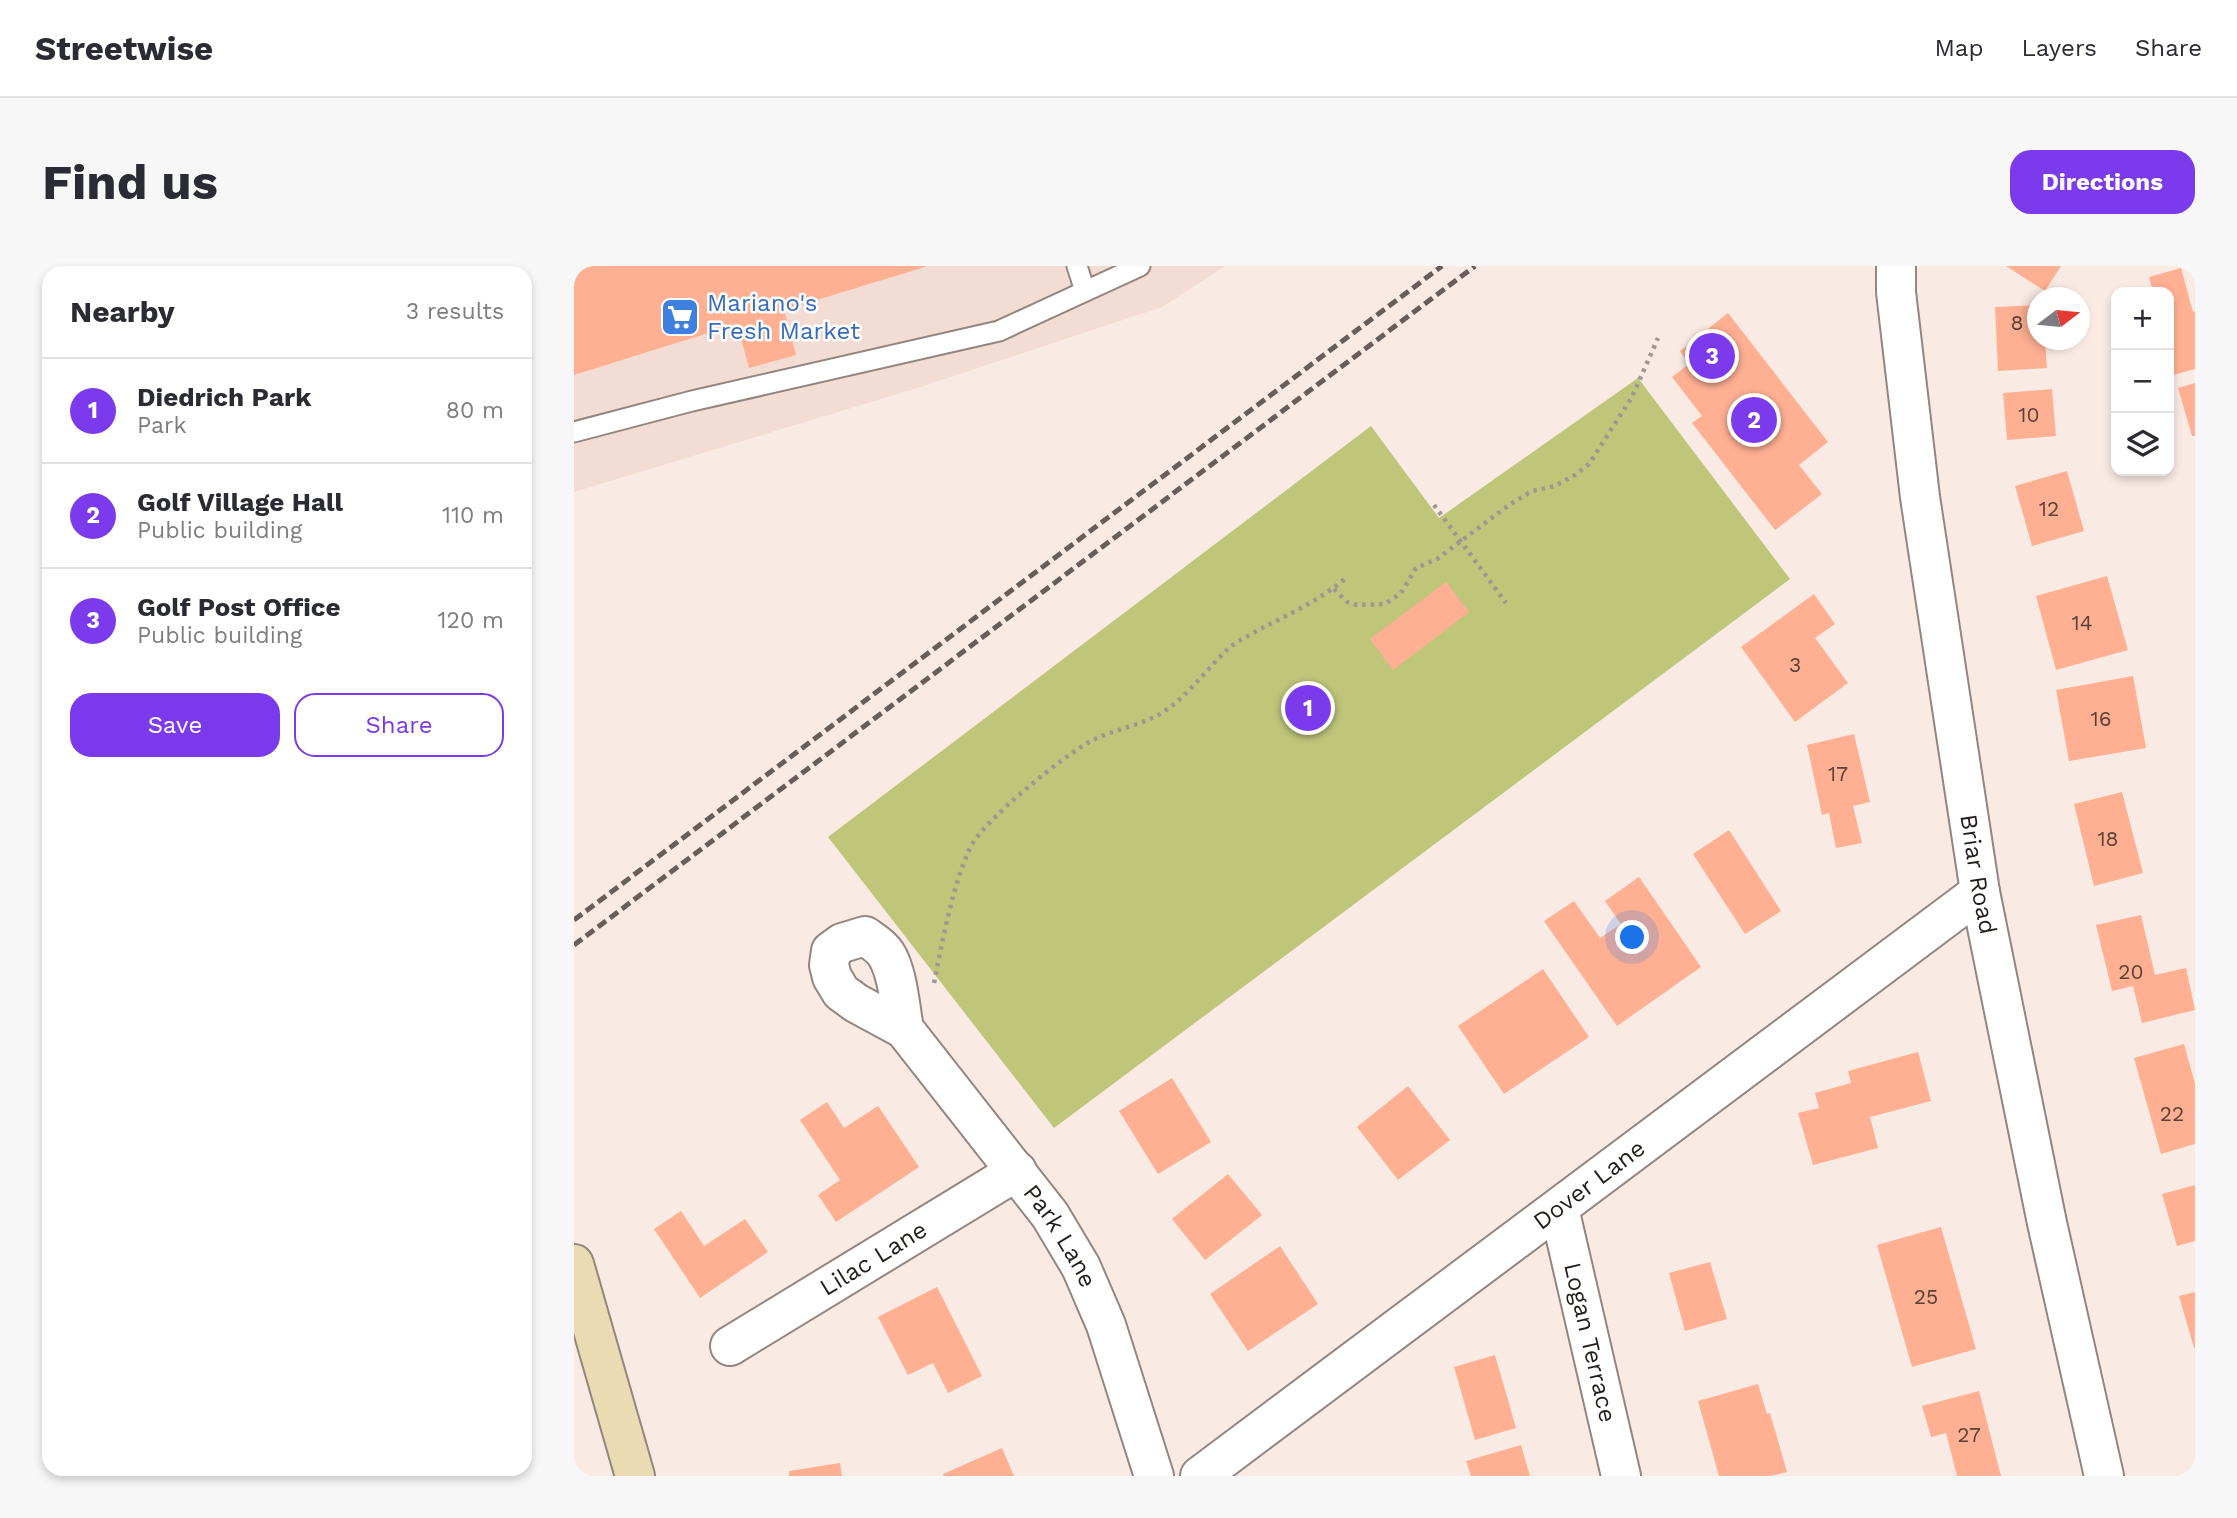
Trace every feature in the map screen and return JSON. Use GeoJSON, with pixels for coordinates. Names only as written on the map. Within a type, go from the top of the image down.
{"type":"FeatureCollection","features":[{"type":"Feature","properties":{"kind":"main road"},"geometry":{"type":"LineString","coordinates":[[574,1264],[635,1476]]}},
{"type":"Feature","properties":{"kind":"street","name":"Briar Road"},"geometry":{"type":"LineString","coordinates":[[1896,266],[1896,292],[1920,497],[1980,892],[2044,1210],[2104,1476]]}},
{"type":"Feature","properties":{"kind":"street","name":"Dover Lane"},"geometry":{"type":"LineString","coordinates":[[1200,1476],[1980,892]]}},
{"type":"Feature","properties":{"kind":"street","name":"Park Lane"},"geometry":{"type":"LineString","coordinates":[[904,1029],[1050,1215],[1081,1267],[1106,1325],[1154,1476]]}},
{"type":"Feature","properties":{"kind":"street","name":"Lilac Lane"},"geometry":{"type":"LineString","coordinates":[[730,1346],[1017,1171]]}},
{"type":"Feature","properties":{"kind":"street","name":"Logan Terrace"},"geometry":{"type":"LineString","coordinates":[[1559,1209],[1621,1476]]}},
{"type":"Feature","properties":{"kind":"lane"},"geometry":{"type":"LineString","coordinates":[[1077,266],[1085,292]]}},
{"type":"Feature","properties":{"kind":"lane"},"geometry":{"type":"LineString","coordinates":[[574,432],[692,401],[999,331],[1140,266]]}},
{"type":"Feature","properties":{"kind":"path"},"geometry":{"type":"LineString","coordinates":[[1334,589],[1347,602],[1357,605],[1385,604],[1401,593],[1416,568],[1437,559],[1532,491],[1555,486],[1589,464],[1632,397],[1658,338]]}},
{"type":"Feature","properties":{"kind":"path"},"geometry":{"type":"LineString","coordinates":[[1434,505],[1506,603]]}},
{"type":"Feature","properties":{"kind":"path"},"geometry":{"type":"LineString","coordinates":[[934,985],[950,907],[970,847],[996,817],[1045,773],[1083,746],[1160,714],[1180,699],[1231,647],[1334,589],[1348,577]]}},
{"type":"Feature","properties":{"kind":"shaded area"},"geometry":{"type":"Polygon","coordinates":[[[574,266],[1225,266],[1162,307],[911,390],[574,492],[574,266]]]}},
{"type":"Feature","properties":{"kind":"green space"},"geometry":{"type":"Polygon","coordinates":[[[1638,378],[1790,579],[1054,1128],[828,837],[1371,426],[1439,518],[1638,378]]]}},
{"type":"Feature","properties":{"kind":"building","name":"Mariano's Fresh Market"},"geometry":{"type":"Polygon","coordinates":[[[574,266],[925,267],[784,310],[796,355],[749,368],[737,324],[574,375],[574,266]]]}},
{"type":"Feature","properties":{"kind":"building"},"geometry":{"type":"Polygon","coordinates":[[[2006,266],[2061,266],[2048,287],[2039,287],[2006,266]]]}},
{"type":"Feature","properties":{"kind":"building"},"geometry":{"type":"Polygon","coordinates":[[[2181,268],[2193,312],[2195,311],[2195,369],[2174,375],[2174,287],[2152,287],[2149,277],[2181,268]]]}},
{"type":"Feature","properties":{"kind":"building"},"geometry":{"type":"Polygon","coordinates":[[[2027,306],[2027,350],[2046,350],[2047,368],[1998,371],[1995,307],[2027,306]]]}},
{"type":"Feature","properties":{"kind":"building"},"geometry":{"type":"Polygon","coordinates":[[[1728,313],[1828,442],[1799,465],[1822,494],[1775,530],[1692,423],[1702,416],[1672,377],[1689,364],[1680,351],[1728,313]]]}},
{"type":"Feature","properties":{"kind":"building"},"geometry":{"type":"Polygon","coordinates":[[[2195,383],[2195,436],[2192,436],[2178,388],[2195,383]]]}},
{"type":"Feature","properties":{"kind":"building"},"geometry":{"type":"Polygon","coordinates":[[[2052,389],[2056,436],[2007,440],[2003,393],[2052,389]]]}},
{"type":"Feature","properties":{"kind":"building"},"geometry":{"type":"Polygon","coordinates":[[[2067,471],[2084,531],[2032,546],[2015,486],[2067,471]]]}},
{"type":"Feature","properties":{"kind":"building"},"geometry":{"type":"Polygon","coordinates":[[[2107,576],[2128,650],[2056,670],[2036,596],[2107,576]]]}},
{"type":"Feature","properties":{"kind":"building"},"geometry":{"type":"Polygon","coordinates":[[[1446,582],[1469,612],[1393,670],[1370,639],[1446,582]]]}},
{"type":"Feature","properties":{"kind":"building"},"geometry":{"type":"Polygon","coordinates":[[[1814,594],[1835,624],[1815,638],[1848,683],[1795,722],[1741,647],[1814,594]]]}},
{"type":"Feature","properties":{"kind":"building"},"geometry":{"type":"Polygon","coordinates":[[[2133,676],[2146,748],[2069,761],[2056,690],[2133,676]]]}},
{"type":"Feature","properties":{"kind":"building"},"geometry":{"type":"Polygon","coordinates":[[[1854,734],[1870,802],[1853,806],[1862,843],[1836,848],[1829,813],[1822,815],[1807,745],[1854,734]]]}},
{"type":"Feature","properties":{"kind":"building"},"geometry":{"type":"Polygon","coordinates":[[[2122,792],[2143,873],[2094,886],[2074,804],[2122,792]]]}},
{"type":"Feature","properties":{"kind":"building"},"geometry":{"type":"Polygon","coordinates":[[[1729,830],[1781,911],[1745,934],[1693,854],[1729,830]]]}},
{"type":"Feature","properties":{"kind":"building"},"geometry":{"type":"Polygon","coordinates":[[[1639,877],[1701,967],[1617,1026],[1544,921],[1574,901],[1600,938],[1621,924],[1605,901],[1639,877]]]}},
{"type":"Feature","properties":{"kind":"building"},"geometry":{"type":"Polygon","coordinates":[[[2141,915],[2155,975],[2186,968],[2195,1010],[2142,1023],[2133,986],[2112,991],[2096,925],[2141,915]]]}},
{"type":"Feature","properties":{"kind":"building"},"geometry":{"type":"Polygon","coordinates":[[[1543,969],[1589,1037],[1504,1094],[1458,1026],[1543,969]]]}},
{"type":"Feature","properties":{"kind":"building"},"geometry":{"type":"Polygon","coordinates":[[[2184,1044],[2195,1084],[2195,1144],[2161,1154],[2134,1058],[2184,1044]]]}},
{"type":"Feature","properties":{"kind":"building"},"geometry":{"type":"Polygon","coordinates":[[[1918,1052],[1931,1101],[1870,1117],[1878,1148],[1813,1165],[1798,1113],[1819,1108],[1815,1093],[1851,1083],[1848,1071],[1918,1052]]]}},
{"type":"Feature","properties":{"kind":"building"},"geometry":{"type":"Polygon","coordinates":[[[1172,1078],[1211,1142],[1158,1174],[1119,1111],[1172,1078]]]}},
{"type":"Feature","properties":{"kind":"building"},"geometry":{"type":"Polygon","coordinates":[[[1408,1086],[1450,1140],[1398,1180],[1357,1127],[1408,1086]]]}},
{"type":"Feature","properties":{"kind":"building"},"geometry":{"type":"Polygon","coordinates":[[[827,1102],[844,1128],[878,1106],[919,1167],[836,1222],[818,1195],[840,1180],[800,1120],[827,1102]]]}},
{"type":"Feature","properties":{"kind":"building"},"geometry":{"type":"Polygon","coordinates":[[[1228,1174],[1262,1215],[1205,1260],[1172,1219],[1228,1174]]]}},
{"type":"Feature","properties":{"kind":"building"},"geometry":{"type":"Polygon","coordinates":[[[2195,1185],[2195,1241],[2177,1246],[2162,1194],[2195,1185]]]}},
{"type":"Feature","properties":{"kind":"building"},"geometry":{"type":"Polygon","coordinates":[[[681,1211],[704,1246],[745,1219],[768,1252],[700,1298],[654,1229],[681,1211]]]}},
{"type":"Feature","properties":{"kind":"building"},"geometry":{"type":"Polygon","coordinates":[[[1941,1227],[1976,1349],[1912,1367],[1877,1245],[1941,1227]]]}},
{"type":"Feature","properties":{"kind":"building"},"geometry":{"type":"Polygon","coordinates":[[[1280,1246],[1318,1304],[1248,1351],[1210,1294],[1280,1246]]]}},
{"type":"Feature","properties":{"kind":"building"},"geometry":{"type":"Polygon","coordinates":[[[1710,1262],[1727,1319],[1685,1331],[1669,1273],[1710,1262]]]}},
{"type":"Feature","properties":{"kind":"building"},"geometry":{"type":"Polygon","coordinates":[[[937,1287],[982,1376],[948,1393],[933,1363],[908,1375],[878,1317],[937,1287]]]}},
{"type":"Feature","properties":{"kind":"building"},"geometry":{"type":"Polygon","coordinates":[[[2195,1292],[2195,1348],[2194,1348],[2179,1296],[2195,1292]]]}},
{"type":"Feature","properties":{"kind":"building"},"geometry":{"type":"Polygon","coordinates":[[[1495,1355],[1516,1428],[1475,1440],[1454,1367],[1495,1355]]]}},
{"type":"Feature","properties":{"kind":"building"},"geometry":{"type":"Polygon","coordinates":[[[1758,1384],[1767,1414],[1770,1413],[1787,1472],[1771,1476],[1719,1476],[1698,1401],[1758,1384]]]}},
{"type":"Feature","properties":{"kind":"building"},"geometry":{"type":"Polygon","coordinates":[[[1979,1391],[2001,1476],[1957,1476],[1946,1433],[1931,1437],[1922,1406],[1979,1391]]]}},
{"type":"Feature","properties":{"kind":"building"},"geometry":{"type":"Polygon","coordinates":[[[1521,1445],[1530,1476],[1471,1476],[1466,1461],[1521,1445]]]}},
{"type":"Feature","properties":{"kind":"building"},"geometry":{"type":"Polygon","coordinates":[[[1002,1448],[1014,1476],[943,1474],[1002,1448]]]}},
{"type":"Feature","properties":{"kind":"building"},"geometry":{"type":"Polygon","coordinates":[[[840,1463],[842,1476],[789,1476],[789,1471],[840,1463]]]}},
{"type":"Feature","properties":{"kind":"railway"},"geometry":{"type":"LineString","coordinates":[[574,920],[1442,266]]}},
{"type":"Feature","properties":{"kind":"railway"},"geometry":{"type":"LineString","coordinates":[[574,945],[1475,266]]}},
{"type":"Feature","properties":{"kind":"place","name":"Mariano's Fresh Market"},"geometry":{"type":"Point","coordinates":[680,317]}},
{"type":"Feature","properties":{"kind":"place","name":"Golf Post Office"},"geometry":{"type":"Point","coordinates":[1712,356]}},
{"type":"Feature","properties":{"kind":"place","name":"Golf Village Hall"},"geometry":{"type":"Point","coordinates":[1754,420]}},
{"type":"Feature","properties":{"kind":"place","name":"Diedrich Park"},"geometry":{"type":"Point","coordinates":[1308,708]}}]}
